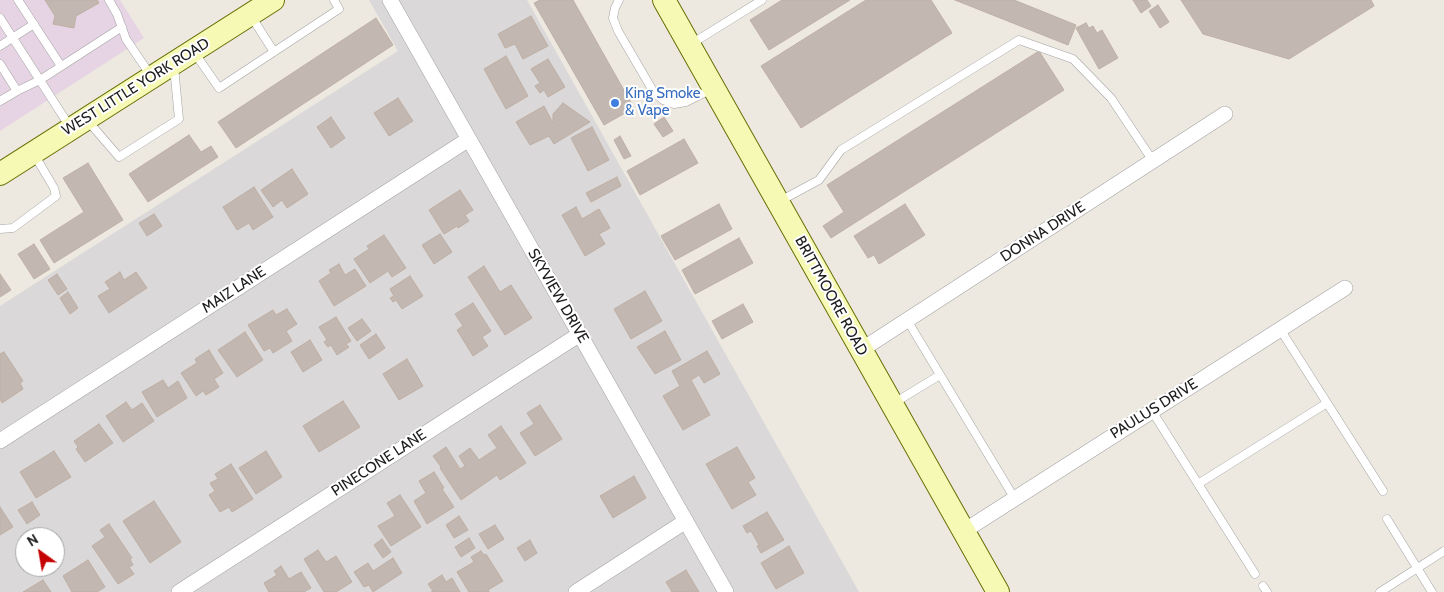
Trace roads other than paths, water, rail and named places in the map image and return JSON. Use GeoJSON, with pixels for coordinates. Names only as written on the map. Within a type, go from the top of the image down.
{"type":"FeatureCollection","features":[{"type":"Feature","properties":{"kind":"main road","name":"WEST LITTLE YORK ROAD"},"geometry":{"type":"LineString","coordinates":[[0,174],[273,0]]}},
{"type":"Feature","properties":{"kind":"main road","name":"BRITTMOORE ROAD"},"geometry":{"type":"LineString","coordinates":[[664,0],[998,592]]}},
{"type":"Feature","properties":{"kind":"street","name":"SKYVIEW DRIVE"},"geometry":{"type":"LineString","coordinates":[[390,0],[726,592]]}},
{"type":"Feature","properties":{"kind":"street","name":"DONNA DRIVE"},"geometry":{"type":"LineString","coordinates":[[861,350],[1226,114]]}},
{"type":"Feature","properties":{"kind":"street","name":"MAIZ LANE"},"geometry":{"type":"LineString","coordinates":[[0,441],[469,139]]}},
{"type":"Feature","properties":{"kind":"street","name":"PAULUS DRIVE"},"geometry":{"type":"LineString","coordinates":[[964,531],[1345,288]]}},
{"type":"Feature","properties":{"kind":"street","name":"PINECONE LANE"},"geometry":{"type":"LineString","coordinates":[[179,592],[580,334]]}},
{"type":"Feature","properties":{"kind":"street"},"geometry":{"type":"LineString","coordinates":[[576,592],[686,521]]}},
{"type":"Feature","properties":{"kind":"lane"},"geometry":{"type":"LineString","coordinates":[[18,0],[61,66]]}},
{"type":"Feature","properties":{"kind":"lane"},"geometry":{"type":"LineString","coordinates":[[109,0],[117,14],[126,39],[152,77]]}},
{"type":"Feature","properties":{"kind":"lane"},"geometry":{"type":"LineString","coordinates":[[193,51],[219,88],[339,9],[334,0]]}},
{"type":"Feature","properties":{"kind":"lane"},"geometry":{"type":"LineString","coordinates":[[619,0],[613,18],[618,31],[654,91],[663,100],[674,104],[686,102],[714,88]]}},
{"type":"Feature","properties":{"kind":"lane"},"geometry":{"type":"LineString","coordinates":[[689,45],[762,0]]}},
{"type":"Feature","properties":{"kind":"lane"},"geometry":{"type":"LineString","coordinates":[[250,15],[274,52]]}},
{"type":"Feature","properties":{"kind":"lane"},"geometry":{"type":"LineString","coordinates":[[0,18],[40,80],[79,124],[119,157],[179,119],[174,63]]}},
{"type":"Feature","properties":{"kind":"lane"},"geometry":{"type":"LineString","coordinates":[[0,46],[34,24]]}},
{"type":"Feature","properties":{"kind":"lane"},"geometry":{"type":"LineString","coordinates":[[0,101],[17,90],[40,80],[122,27]]}},
{"type":"Feature","properties":{"kind":"lane"},"geometry":{"type":"LineString","coordinates":[[778,202],[819,180],[840,150],[1019,40],[1074,59],[1111,98],[1153,161]]}},
{"type":"Feature","properties":{"kind":"lane"},"geometry":{"type":"LineString","coordinates":[[0,64],[17,90]]}},
{"type":"Feature","properties":{"kind":"lane"},"geometry":{"type":"LineString","coordinates":[[0,229],[13,228],[56,196],[54,188],[33,153]]}},
{"type":"Feature","properties":{"kind":"lane"},"geometry":{"type":"LineString","coordinates":[[907,320],[1015,499]]}},
{"type":"Feature","properties":{"kind":"lane"},"geometry":{"type":"LineString","coordinates":[[1280,330],[1383,491]]}},
{"type":"Feature","properties":{"kind":"lane"},"geometry":{"type":"LineString","coordinates":[[892,404],[940,375]]}},
{"type":"Feature","properties":{"kind":"lane"},"geometry":{"type":"LineString","coordinates":[[1198,484],[1327,403]]}},
{"type":"Feature","properties":{"kind":"lane"},"geometry":{"type":"LineString","coordinates":[[1152,411],[1255,574]]}},
{"type":"Feature","properties":{"kind":"lane"},"geometry":{"type":"LineString","coordinates":[[1387,519],[1432,592]]}},
{"type":"Feature","properties":{"kind":"lane"},"geometry":{"type":"LineString","coordinates":[[1380,592],[1444,551]]}},
{"type":"Feature","properties":{"kind":"place","name":"King Smoke & Vape"},"geometry":{"type":"Point","coordinates":[615,103]}}]}
